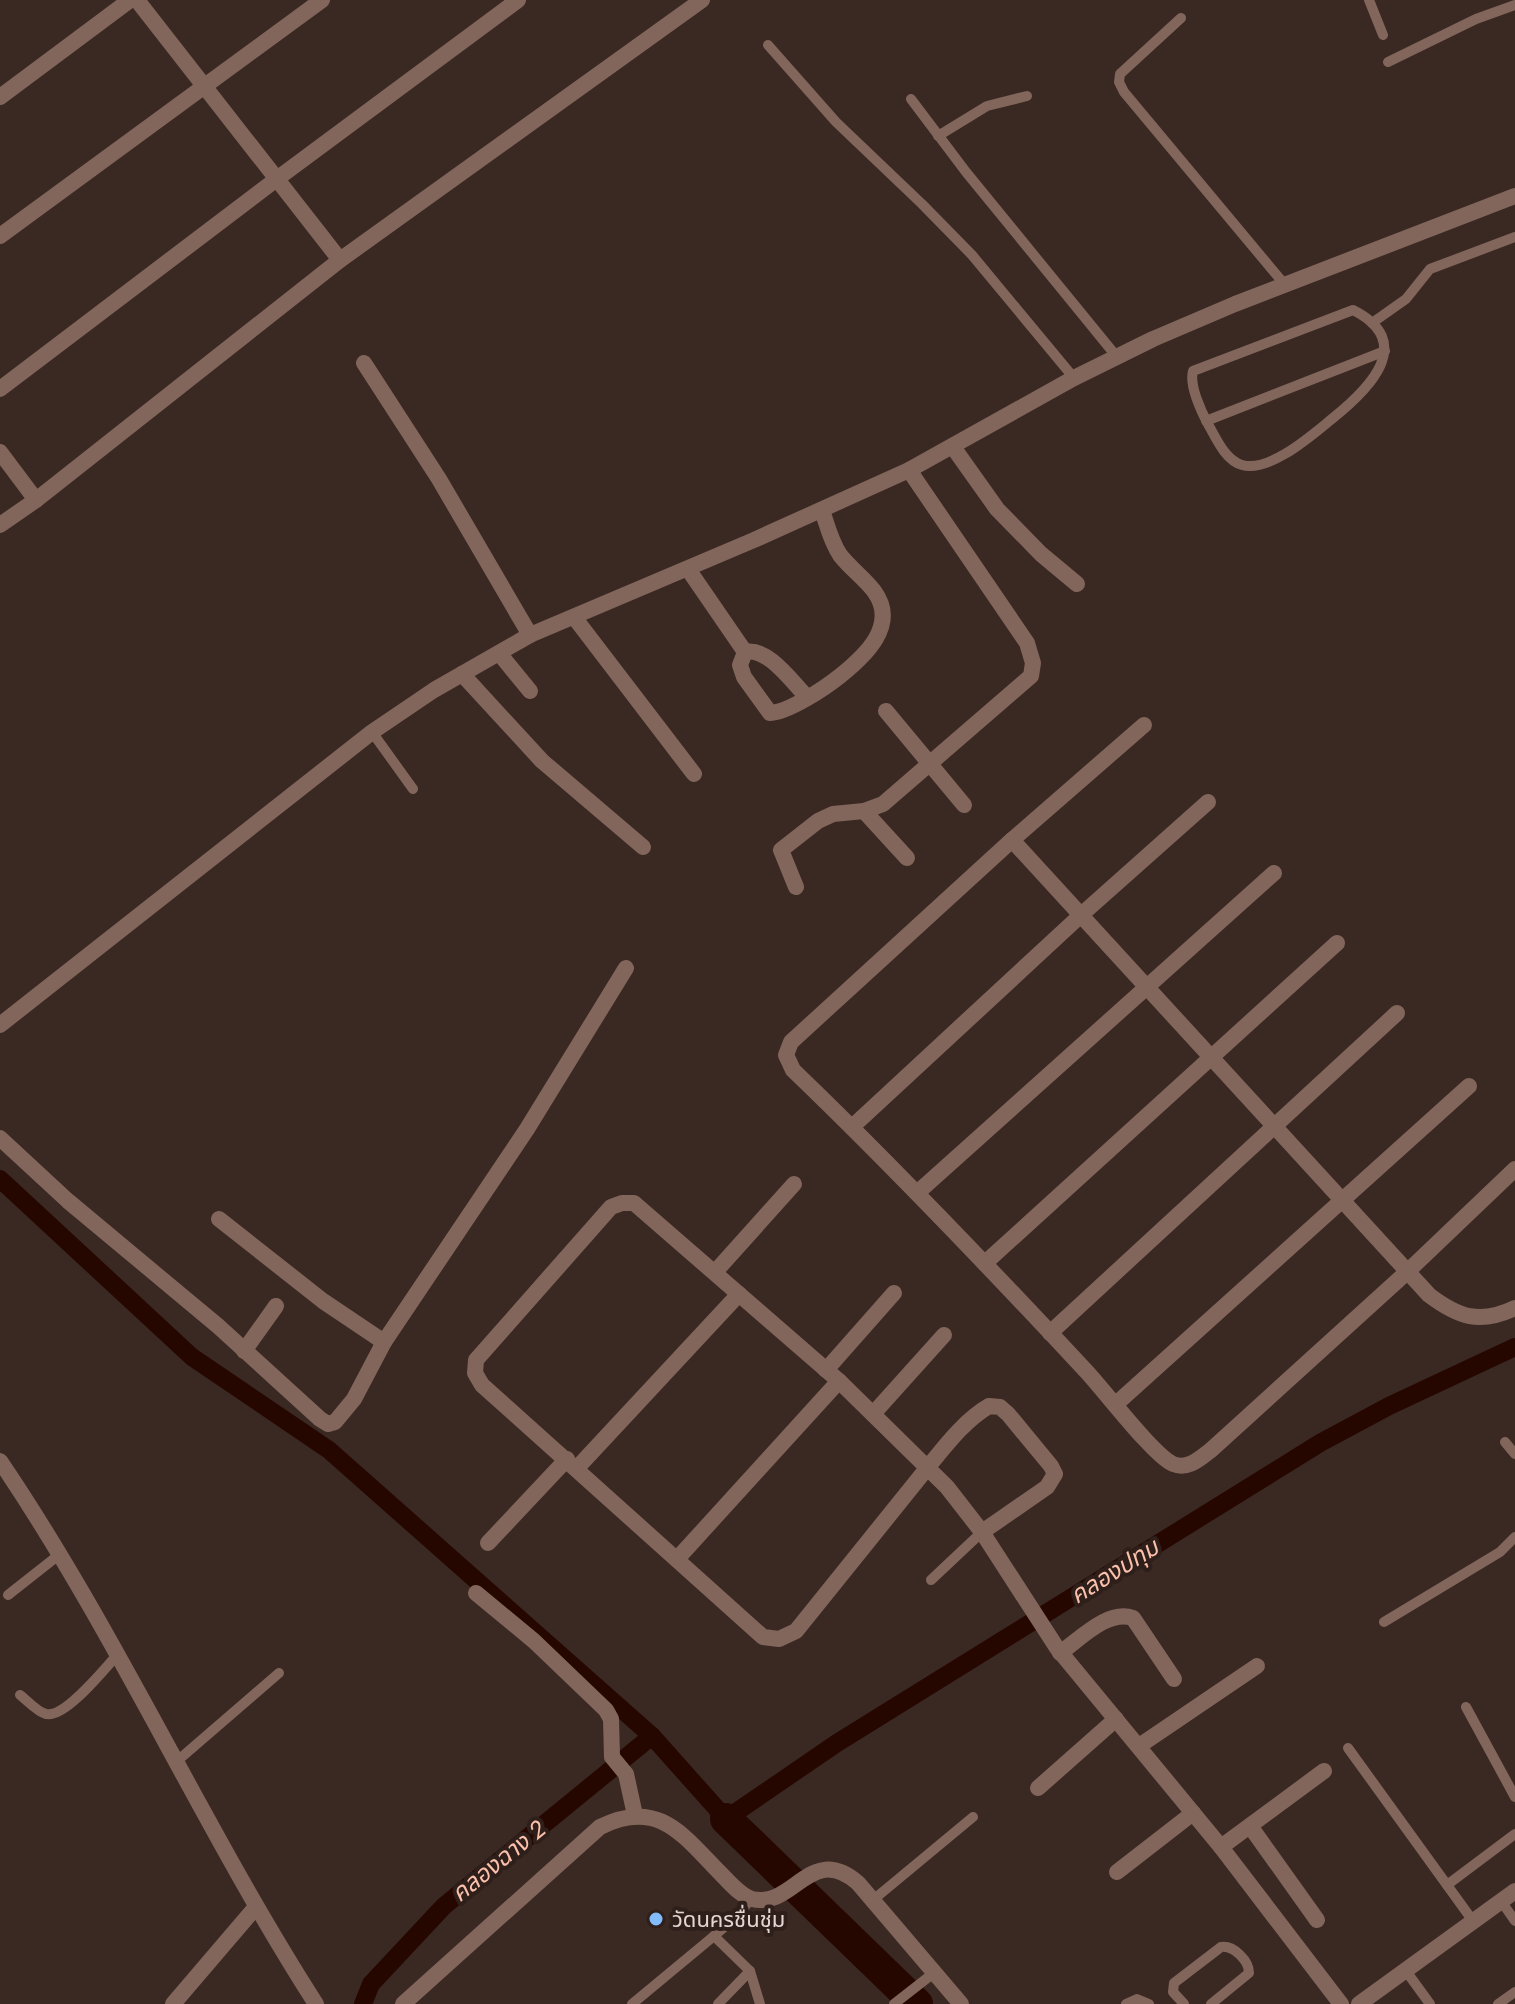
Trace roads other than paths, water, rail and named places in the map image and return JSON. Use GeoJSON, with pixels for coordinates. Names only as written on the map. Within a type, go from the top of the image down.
{"type":"FeatureCollection","features":[{"type":"Feature","properties":{"kind":"street"},"geometry":{"type":"LineString","coordinates":[[0,97],[130,0]]}},
{"type":"Feature","properties":{"kind":"street"},"geometry":{"type":"LineString","coordinates":[[137,0],[340,260]]}},
{"type":"Feature","properties":{"kind":"street"},"geometry":{"type":"LineString","coordinates":[[0,236],[322,0]]}},
{"type":"Feature","properties":{"kind":"street"},"geometry":{"type":"LineString","coordinates":[[0,389],[518,0]]}},
{"type":"Feature","properties":{"kind":"street"},"geometry":{"type":"LineString","coordinates":[[0,525],[36,500],[340,260],[702,0]]}},
{"type":"Feature","properties":{"kind":"street"},"geometry":{"type":"LineString","coordinates":[[0,1025],[372,732],[530,635],[688,569],[909,470],[1117,357],[1285,285],[1515,196]]}},
{"type":"Feature","properties":{"kind":"street"},"geometry":{"type":"LineString","coordinates":[[364,363],[439,479],[530,635]]}},
{"type":"Feature","properties":{"kind":"street"},"geometry":{"type":"LineString","coordinates":[[953,447],[997,509],[1041,554],[1077,584]]}},
{"type":"Feature","properties":{"kind":"street"},"geometry":{"type":"LineString","coordinates":[[0,452],[36,500]]}},
{"type":"Feature","properties":{"kind":"street"},"geometry":{"type":"LineString","coordinates":[[796,887],[782,857],[781,850],[786,844],[833,814],[864,811],[883,804],[1031,676],[1033,663],[1027,643],[909,470]]}},
{"type":"Feature","properties":{"kind":"street"},"geometry":{"type":"LineString","coordinates":[[745,652],[740,665],[744,677],[770,713],[783,711],[833,682],[870,650],[880,632],[883,611],[876,594],[837,551],[822,510]]}},
{"type":"Feature","properties":{"kind":"street"},"geometry":{"type":"LineString","coordinates":[[688,569],[745,652]]}},
{"type":"Feature","properties":{"kind":"street"},"geometry":{"type":"LineString","coordinates":[[574,617],[694,774]]}},
{"type":"Feature","properties":{"kind":"street"},"geometry":{"type":"LineString","coordinates":[[745,652],[753,650],[764,655],[807,697]]}},
{"type":"Feature","properties":{"kind":"street"},"geometry":{"type":"LineString","coordinates":[[499,653],[530,691]]}},
{"type":"Feature","properties":{"kind":"street"},"geometry":{"type":"LineString","coordinates":[[462,674],[542,761],[643,847]]}},
{"type":"Feature","properties":{"kind":"street"},"geometry":{"type":"LineString","coordinates":[[886,711],[964,805]]}},
{"type":"Feature","properties":{"kind":"street"},"geometry":{"type":"LineString","coordinates":[[1144,725],[1012,840],[791,1042],[786,1055],[793,1070],[985,1263],[1160,1456],[1176,1465],[1192,1465],[1211,1450],[1515,1169]]}},
{"type":"Feature","properties":{"kind":"street"},"geometry":{"type":"LineString","coordinates":[[852,1127],[1208,802]]}},
{"type":"Feature","properties":{"kind":"street"},"geometry":{"type":"LineString","coordinates":[[864,811],[907,858]]}},
{"type":"Feature","properties":{"kind":"street"},"geometry":{"type":"LineString","coordinates":[[1012,840],[1429,1295],[1452,1313],[1476,1318],[1503,1314],[1515,1308]]}},
{"type":"Feature","properties":{"kind":"street"},"geometry":{"type":"LineString","coordinates":[[917,1193],[1274,873]]}},
{"type":"Feature","properties":{"kind":"street"},"geometry":{"type":"LineString","coordinates":[[985,1263],[1337,943]]}},
{"type":"Feature","properties":{"kind":"street"},"geometry":{"type":"LineString","coordinates":[[0,1138],[68,1201],[328,1424],[335,1422],[354,1399],[384,1342],[527,1129],[626,968]]}},
{"type":"Feature","properties":{"kind":"street"},"geometry":{"type":"LineString","coordinates":[[1050,1333],[1397,1013]]}},
{"type":"Feature","properties":{"kind":"street"},"geometry":{"type":"LineString","coordinates":[[1116,1404],[1469,1086]]}},
{"type":"Feature","properties":{"kind":"street"},"geometry":{"type":"LineString","coordinates":[[715,1272],[794,1184]]}},
{"type":"Feature","properties":{"kind":"street"},"geometry":{"type":"LineString","coordinates":[[982,1532],[1047,1487],[1055,1474],[1000,1407],[989,1406],[970,1420],[928,1467],[796,1631],[779,1639],[763,1637],[482,1385],[475,1373],[476,1360],[611,1207],[634,1203],[839,1381],[928,1467],[982,1532],[1058,1650],[1221,1847],[1341,2004]]}},
{"type":"Feature","properties":{"kind":"street"},"geometry":{"type":"LineString","coordinates":[[219,1219],[323,1301],[384,1342]]}},
{"type":"Feature","properties":{"kind":"street"},"geometry":{"type":"LineString","coordinates":[[826,1370],[894,1293]]}},
{"type":"Feature","properties":{"kind":"street"},"geometry":{"type":"LineString","coordinates":[[488,1543],[739,1294]]}},
{"type":"Feature","properties":{"kind":"street"},"geometry":{"type":"LineString","coordinates":[[244,1351],[276,1306]]}},
{"type":"Feature","properties":{"kind":"street"},"geometry":{"type":"LineString","coordinates":[[873,1414],[944,1335]]}},
{"type":"Feature","properties":{"kind":"street"},"geometry":{"type":"LineString","coordinates":[[677,1559],[839,1381]]}},
{"type":"Feature","properties":{"kind":"street"},"geometry":{"type":"LineString","coordinates":[[0,1461],[60,1554],[118,1654],[255,1908],[312,2002]]}},
{"type":"Feature","properties":{"kind":"street"},"geometry":{"type":"LineString","coordinates":[[476,1593],[534,1641],[606,1710],[611,1719],[612,1757],[626,1774],[635,1815]]}},
{"type":"Feature","properties":{"kind":"street"},"geometry":{"type":"LineString","coordinates":[[1058,1650],[1110,1619],[1125,1616],[1133,1618],[1174,1679]]}},
{"type":"Feature","properties":{"kind":"street"},"geometry":{"type":"LineString","coordinates":[[1139,1746],[1257,1666]]}},
{"type":"Feature","properties":{"kind":"street"},"geometry":{"type":"LineString","coordinates":[[1038,1788],[1116,1719]]}},
{"type":"Feature","properties":{"kind":"street"},"geometry":{"type":"LineString","coordinates":[[1221,1847],[1324,1771]]}},
{"type":"Feature","properties":{"kind":"street"},"geometry":{"type":"LineString","coordinates":[[1117,1872],[1193,1813]]}},
{"type":"Feature","properties":{"kind":"street"},"geometry":{"type":"LineString","coordinates":[[403,2004],[600,1827],[635,1815],[657,1818],[675,1827],[738,1890],[751,1899],[780,1895],[810,1873],[823,1869],[847,1873],[961,2004]]}},
{"type":"Feature","properties":{"kind":"street"},"geometry":{"type":"LineString","coordinates":[[1250,1826],[1317,1920]]}},
{"type":"Feature","properties":{"kind":"street"},"geometry":{"type":"LineString","coordinates":[[1359,2004],[1508,1896]]}},
{"type":"Feature","properties":{"kind":"street"},"geometry":{"type":"LineString","coordinates":[[181,2001],[255,1908]]}},
{"type":"Feature","properties":{"kind":"lane"},"geometry":{"type":"LineString","coordinates":[[1369,0],[1383,35]]}},
{"type":"Feature","properties":{"kind":"lane"},"geometry":{"type":"LineString","coordinates":[[1388,62],[1476,19],[1515,5]]}},
{"type":"Feature","properties":{"kind":"lane"},"geometry":{"type":"LineString","coordinates":[[1181,18],[1120,74],[1119,82],[1124,92],[1285,285]]}},
{"type":"Feature","properties":{"kind":"lane"},"geometry":{"type":"LineString","coordinates":[[768,45],[836,122],[972,255],[1074,378]]}},
{"type":"Feature","properties":{"kind":"lane"},"geometry":{"type":"LineString","coordinates":[[938,136],[987,106],[1027,96]]}},
{"type":"Feature","properties":{"kind":"lane"},"geometry":{"type":"LineString","coordinates":[[911,99],[1117,357]]}},
{"type":"Feature","properties":{"kind":"lane"},"geometry":{"type":"LineString","coordinates":[[1372,323],[1406,299],[1430,269],[1515,237]]}},
{"type":"Feature","properties":{"kind":"lane"},"geometry":{"type":"LineString","coordinates":[[1353,310],[1372,323],[1384,342],[1385,351],[1378,374],[1357,398],[1300,445],[1265,463],[1242,465],[1229,458],[1206,421],[1191,377],[1193,371],[1353,310]]}},
{"type":"Feature","properties":{"kind":"lane"},"geometry":{"type":"LineString","coordinates":[[1206,421],[1385,351]]}},
{"type":"Feature","properties":{"kind":"lane"},"geometry":{"type":"LineString","coordinates":[[372,732],[413,789]]}},
{"type":"Feature","properties":{"kind":"lane"},"geometry":{"type":"LineString","coordinates":[[1505,1442],[1515,1454]]}},
{"type":"Feature","properties":{"kind":"lane"},"geometry":{"type":"LineString","coordinates":[[931,1580],[982,1532]]}},
{"type":"Feature","properties":{"kind":"lane"},"geometry":{"type":"LineString","coordinates":[[1384,1622],[1500,1552],[1515,1537]]}},
{"type":"Feature","properties":{"kind":"lane"},"geometry":{"type":"LineString","coordinates":[[8,1595],[60,1554]]}},
{"type":"Feature","properties":{"kind":"lane"},"geometry":{"type":"LineString","coordinates":[[20,1695],[44,1714],[51,1714],[71,1704],[118,1654]]}},
{"type":"Feature","properties":{"kind":"lane"},"geometry":{"type":"LineString","coordinates":[[176,1762],[279,1673]]}},
{"type":"Feature","properties":{"kind":"lane"},"geometry":{"type":"LineString","coordinates":[[1466,1707],[1515,1797]]}},
{"type":"Feature","properties":{"kind":"lane"},"geometry":{"type":"LineString","coordinates":[[1348,1748],[1473,1921]]}},
{"type":"Feature","properties":{"kind":"lane"},"geometry":{"type":"LineString","coordinates":[[873,1900],[973,1817]]}},
{"type":"Feature","properties":{"kind":"lane"},"geometry":{"type":"LineString","coordinates":[[1447,1885],[1515,1834]]}},
{"type":"Feature","properties":{"kind":"lane"},"geometry":{"type":"LineString","coordinates":[[1508,1896],[1515,1921]]}},
{"type":"Feature","properties":{"kind":"lane"},"geometry":{"type":"LineString","coordinates":[[632,2004],[736,1917],[751,1899]]}},
{"type":"Feature","properties":{"kind":"lane"},"geometry":{"type":"LineString","coordinates":[[714,1936],[750,1971],[760,2004]]}},
{"type":"Feature","properties":{"kind":"lane"},"geometry":{"type":"LineString","coordinates":[[1184,2004],[1173,1992],[1174,1983],[1221,1947],[1227,1946],[1247,1965],[1249,1973],[1211,2004]]}},
{"type":"Feature","properties":{"kind":"lane"},"geometry":{"type":"LineString","coordinates":[[718,2004],[750,1971]]}},
{"type":"Feature","properties":{"kind":"lane"},"geometry":{"type":"LineString","coordinates":[[1406,1971],[1430,2004]]}},
{"type":"Feature","properties":{"kind":"lane"},"geometry":{"type":"LineString","coordinates":[[895,2003],[935,1972]]}},
{"type":"Feature","properties":{"kind":"lane"},"geometry":{"type":"LineString","coordinates":[[1498,2004],[1515,1992]]}},
{"type":"Feature","properties":{"kind":"lane"},"geometry":{"type":"LineString","coordinates":[[1126,2004],[1137,1999],[1149,2004]]}},
{"type":"Feature","properties":{"kind":"waterway","name":"คลองปทุม"},"geometry":{"type":"LineString","coordinates":[[0,1179],[192,1357],[329,1450],[652,1736],[726,1819],[837,1743],[1320,1443],[1389,1406],[1515,1347]]}},
{"type":"Feature","properties":{"kind":"waterway","name":"คลองฉาง 2"},"geometry":{"type":"LineString","coordinates":[[363,2004],[371,1984],[444,1906],[652,1736]]}},
{"type":"Feature","properties":{"kind":"waterway"},"geometry":{"type":"LineString","coordinates":[[726,1819],[917,2004]]}},
{"type":"Feature","properties":{"kind":"place","name":"วัดนครชื่นชุ่ม"},"geometry":{"type":"Point","coordinates":[656,1919]}}]}
